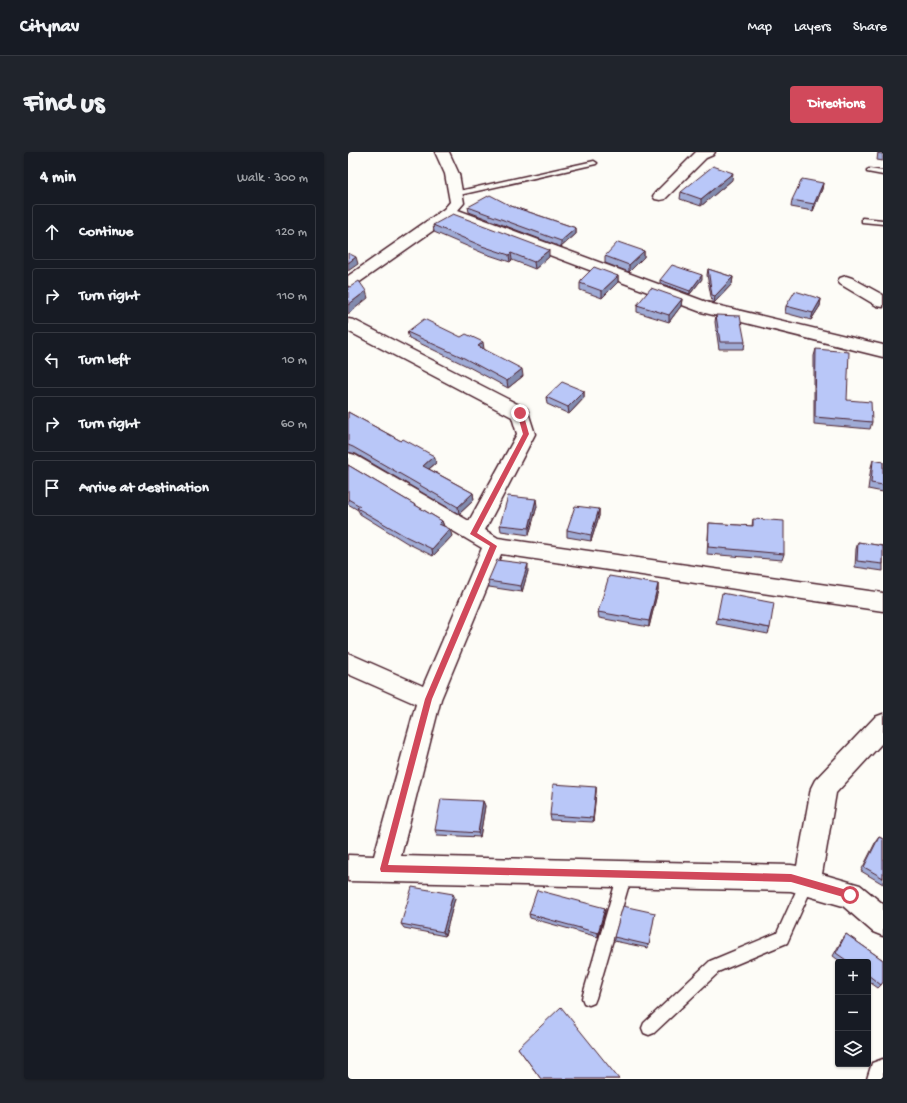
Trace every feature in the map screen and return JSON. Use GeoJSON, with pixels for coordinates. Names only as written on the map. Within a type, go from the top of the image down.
{"type":"FeatureCollection","features":[{"type":"Feature","properties":{"kind":"street"},"geometry":{"type":"LineString","coordinates":[[348,283],[449,212],[457,203],[452,174],[442,152]]}},
{"type":"Feature","properties":{"kind":"street"},"geometry":{"type":"LineString","coordinates":[[660,196],[701,155],[708,152]]}},
{"type":"Feature","properties":{"kind":"street"},"geometry":{"type":"LineString","coordinates":[[449,212],[708,308],[883,351]]}},
{"type":"Feature","properties":{"kind":"street"},"geometry":{"type":"LineString","coordinates":[[846,281],[883,302]]}},
{"type":"Feature","properties":{"kind":"street"},"geometry":{"type":"LineString","coordinates":[[348,324],[520,413],[526,434],[473,534]]}},
{"type":"Feature","properties":{"kind":"street"},"geometry":{"type":"LineString","coordinates":[[348,460],[494,546],[883,602]]}},
{"type":"Feature","properties":{"kind":"street"},"geometry":{"type":"LineString","coordinates":[[384,869],[429,699],[494,546]]}},
{"type":"Feature","properties":{"kind":"street"},"geometry":{"type":"LineString","coordinates":[[348,663],[429,699]]}},
{"type":"Feature","properties":{"kind":"street"},"geometry":{"type":"LineString","coordinates":[[808,883],[824,788],[883,725]]}},
{"type":"Feature","properties":{"kind":"street"},"geometry":{"type":"LineString","coordinates":[[348,868],[791,878],[850,895],[883,922]]}},
{"type":"Feature","properties":{"kind":"street"},"geometry":{"type":"LineString","coordinates":[[882,1079],[883,1074]]}},
{"type":"Feature","properties":{"kind":"lane"},"geometry":{"type":"LineString","coordinates":[[456,194],[594,163]]}},
{"type":"Feature","properties":{"kind":"lane"},"geometry":{"type":"LineString","coordinates":[[869,171],[883,173]]}},
{"type":"Feature","properties":{"kind":"lane"},"geometry":{"type":"LineString","coordinates":[[865,220],[883,222]]}},
{"type":"Feature","properties":{"kind":"lane"},"geometry":{"type":"LineString","coordinates":[[589,998],[625,874]]}},
{"type":"Feature","properties":{"kind":"lane"},"geometry":{"type":"LineString","coordinates":[[649,1028],[714,966],[782,938],[808,883]]}},
{"type":"Feature","properties":{"kind":"building"},"geometry":{"type":"Polygon","coordinates":[[[713,166],[733,173],[701,199],[681,192],[713,166]]]}},
{"type":"Feature","properties":{"kind":"building"},"geometry":{"type":"Polygon","coordinates":[[[802,179],[823,183],[814,204],[792,200],[802,179]]]}},
{"type":"Feature","properties":{"kind":"building"},"geometry":{"type":"Polygon","coordinates":[[[490,195],[511,206],[576,228],[561,241],[468,207],[490,195]]]}},
{"type":"Feature","properties":{"kind":"building"},"geometry":{"type":"Polygon","coordinates":[[[453,214],[549,250],[534,262],[511,253],[509,255],[482,246],[433,225],[453,214]]]}},
{"type":"Feature","properties":{"kind":"building"},"geometry":{"type":"Polygon","coordinates":[[[618,242],[644,251],[629,265],[605,256],[618,242]]]}},
{"type":"Feature","properties":{"kind":"building"},"geometry":{"type":"Polygon","coordinates":[[[348,253],[356,257],[348,263],[348,253]]]}},
{"type":"Feature","properties":{"kind":"building"},"geometry":{"type":"Polygon","coordinates":[[[672,265],[702,275],[690,291],[660,280],[672,265]]]}},
{"type":"Feature","properties":{"kind":"building"},"geometry":{"type":"Polygon","coordinates":[[[594,267],[618,276],[602,291],[580,283],[581,280],[594,267]]]}},
{"type":"Feature","properties":{"kind":"building"},"geometry":{"type":"Polygon","coordinates":[[[708,269],[733,277],[715,296],[712,295],[708,269]]]}},
{"type":"Feature","properties":{"kind":"building"},"geometry":{"type":"Polygon","coordinates":[[[359,281],[366,291],[348,305],[348,286],[350,287],[359,281]]]}},
{"type":"Feature","properties":{"kind":"building"},"geometry":{"type":"Polygon","coordinates":[[[651,288],[682,299],[669,315],[637,305],[651,288]]]}},
{"type":"Feature","properties":{"kind":"building"},"geometry":{"type":"Polygon","coordinates":[[[795,291],[821,299],[813,313],[786,306],[795,291]]]}},
{"type":"Feature","properties":{"kind":"building"},"geometry":{"type":"Polygon","coordinates":[[[716,315],[740,316],[745,342],[720,342],[716,315]]]}},
{"type":"Feature","properties":{"kind":"building"},"geometry":{"type":"Polygon","coordinates":[[[424,319],[461,337],[466,334],[483,342],[478,346],[522,369],[507,381],[464,358],[407,332],[424,319]]]}},
{"type":"Feature","properties":{"kind":"building"},"geometry":{"type":"Polygon","coordinates":[[[816,349],[849,352],[847,400],[871,402],[872,422],[815,417],[816,349]]]}},
{"type":"Feature","properties":{"kind":"building"},"geometry":{"type":"Polygon","coordinates":[[[562,382],[584,391],[568,407],[546,397],[562,382]]]}},
{"type":"Feature","properties":{"kind":"building"},"geometry":{"type":"Polygon","coordinates":[[[348,412],[401,441],[403,439],[434,456],[423,466],[473,493],[458,507],[348,445],[348,412]]]}},
{"type":"Feature","properties":{"kind":"building"},"geometry":{"type":"Polygon","coordinates":[[[873,460],[883,462],[883,485],[871,483],[873,460]]]}},
{"type":"Feature","properties":{"kind":"building"},"geometry":{"type":"Polygon","coordinates":[[[348,465],[442,521],[439,524],[450,529],[432,549],[405,536],[357,508],[360,506],[348,499],[348,465]]]}},
{"type":"Feature","properties":{"kind":"building"},"geometry":{"type":"Polygon","coordinates":[[[508,496],[536,499],[529,528],[500,525],[508,496]]]}},
{"type":"Feature","properties":{"kind":"building"},"geometry":{"type":"Polygon","coordinates":[[[575,506],[599,509],[591,535],[567,530],[575,506]]]}},
{"type":"Feature","properties":{"kind":"building"},"geometry":{"type":"Polygon","coordinates":[[[753,519],[784,521],[784,554],[708,547],[709,523],[753,526],[753,519]]]}},
{"type":"Feature","properties":{"kind":"building"},"geometry":{"type":"Polygon","coordinates":[[[858,542],[883,546],[883,564],[857,561],[858,542]]]}},
{"type":"Feature","properties":{"kind":"building"},"geometry":{"type":"Polygon","coordinates":[[[497,560],[528,564],[521,586],[488,581],[497,560]]]}},
{"type":"Feature","properties":{"kind":"building"},"geometry":{"type":"Polygon","coordinates":[[[609,576],[658,584],[649,621],[598,612],[609,576]]]}},
{"type":"Feature","properties":{"kind":"building"},"geometry":{"type":"Polygon","coordinates":[[[722,593],[774,603],[770,628],[717,618],[722,593]]]}},
{"type":"Feature","properties":{"kind":"building"},"geometry":{"type":"Polygon","coordinates":[[[553,784],[596,787],[593,818],[550,815],[553,784]]]}},
{"type":"Feature","properties":{"kind":"building"},"geometry":{"type":"Polygon","coordinates":[[[441,799],[483,801],[478,833],[435,830],[441,799]]]}},
{"type":"Feature","properties":{"kind":"building"},"geometry":{"type":"Polygon","coordinates":[[[879,837],[883,839],[883,878],[864,867],[879,837]]]}},
{"type":"Feature","properties":{"kind":"building"},"geometry":{"type":"Polygon","coordinates":[[[412,887],[453,894],[443,932],[401,924],[412,887]]]}},
{"type":"Feature","properties":{"kind":"building"},"geometry":{"type":"Polygon","coordinates":[[[537,890],[605,908],[598,933],[529,914],[537,890]]]}},
{"type":"Feature","properties":{"kind":"building"},"geometry":{"type":"Polygon","coordinates":[[[623,906],[655,913],[649,945],[614,937],[623,906]]]}},
{"type":"Feature","properties":{"kind":"building"},"geometry":{"type":"Polygon","coordinates":[[[846,934],[883,960],[883,982],[881,985],[871,977],[871,959],[845,959],[836,953],[846,934]]]}},
{"type":"Feature","properties":{"kind":"building"},"geometry":{"type":"Polygon","coordinates":[[[561,1007],[619,1079],[541,1079],[518,1048],[561,1007]]]}},
{"type":"Feature","properties":{"kind":"route"},"geometry":{"type":"LineString","coordinates":[[520,413],[526,434],[473,534],[494,546],[429,699],[384,869],[791,878],[850,895]]}}]}
